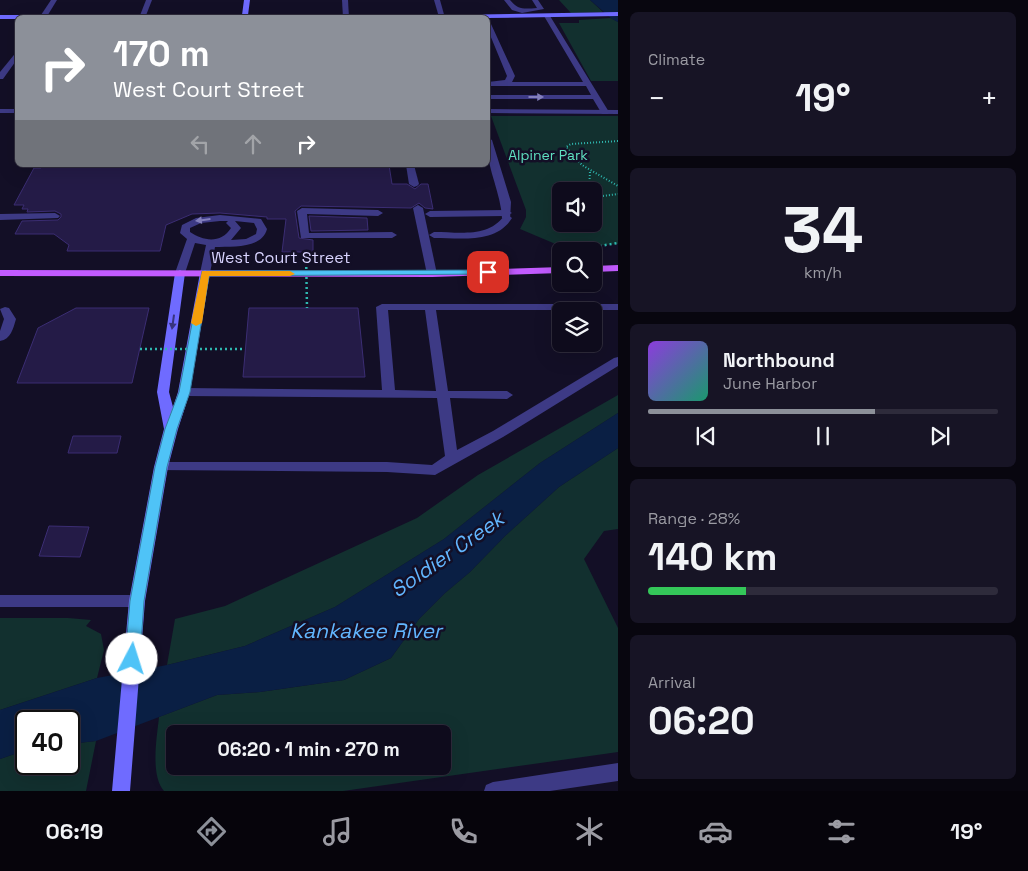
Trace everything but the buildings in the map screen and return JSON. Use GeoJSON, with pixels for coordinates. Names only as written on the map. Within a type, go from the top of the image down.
{"type":"FeatureCollection","features":[{"type":"Feature","properties":{"kind":"main road"},"geometry":{"type":"LineString","coordinates":[[245,15],[247,0]]}},
{"type":"Feature","properties":{"kind":"main road"},"geometry":{"type":"LineString","coordinates":[[490,16],[524,14],[547,16],[618,14]]}},
{"type":"Feature","properties":{"kind":"main road"},"geometry":{"type":"LineString","coordinates":[[0,17],[15,17]]}},
{"type":"Feature","properties":{"kind":"main road"},"geometry":{"type":"LineString","coordinates":[[602,269],[618,268]]}},
{"type":"Feature","properties":{"kind":"main road","name":"West Court Street"},"geometry":{"type":"LineString","coordinates":[[0,273],[432,274],[552,270]]}},
{"type":"Feature","properties":{"kind":"main road"},"geometry":{"type":"LineString","coordinates":[[171,429],[163,392],[180,273]]}},
{"type":"Feature","properties":{"kind":"main road"},"geometry":{"type":"LineString","coordinates":[[121,791],[137,601],[161,467],[171,429],[184,392],[205,273]]}},
{"type":"Feature","properties":{"kind":"street"},"geometry":{"type":"LineString","coordinates":[[43,15],[54,0]]}},
{"type":"Feature","properties":{"kind":"street"},"geometry":{"type":"LineString","coordinates":[[143,15],[149,0]]}},
{"type":"Feature","properties":{"kind":"street"},"geometry":{"type":"LineString","coordinates":[[345,0],[346,15]]}},
{"type":"Feature","properties":{"kind":"street"},"geometry":{"type":"LineString","coordinates":[[437,0],[441,15]]}},
{"type":"Feature","properties":{"kind":"street"},"geometry":{"type":"LineString","coordinates":[[507,0],[514,9],[524,14],[541,9],[535,0]]}},
{"type":"Feature","properties":{"kind":"street"},"geometry":{"type":"LineString","coordinates":[[547,16],[605,112]]}},
{"type":"Feature","properties":{"kind":"street"},"geometry":{"type":"LineString","coordinates":[[490,29],[511,76],[508,82],[490,84]]}},
{"type":"Feature","properties":{"kind":"street"},"geometry":{"type":"LineString","coordinates":[[0,77],[15,56]]}},
{"type":"Feature","properties":{"kind":"street"},"geometry":{"type":"LineString","coordinates":[[490,84],[589,84]]}},
{"type":"Feature","properties":{"kind":"street"},"geometry":{"type":"LineString","coordinates":[[490,97],[596,97]]}},
{"type":"Feature","properties":{"kind":"street"},"geometry":{"type":"LineString","coordinates":[[0,111],[15,111]]}},
{"type":"Feature","properties":{"kind":"street"},"geometry":{"type":"LineString","coordinates":[[490,112],[618,112]]}},
{"type":"Feature","properties":{"kind":"street"},"geometry":{"type":"LineString","coordinates":[[434,235],[496,232],[505,225],[507,216],[506,202],[490,147]]}},
{"type":"Feature","properties":{"kind":"street"},"geometry":{"type":"LineString","coordinates":[[410,167],[414,184]]}},
{"type":"Feature","properties":{"kind":"street"},"geometry":{"type":"LineString","coordinates":[[418,208],[432,274]]}},
{"type":"Feature","properties":{"kind":"street"},"geometry":{"type":"LineString","coordinates":[[378,213],[302,211],[304,236],[392,235]]}},
{"type":"Feature","properties":{"kind":"street"},"geometry":{"type":"LineString","coordinates":[[430,214],[507,216]]}},
{"type":"Feature","properties":{"kind":"street"},"geometry":{"type":"LineString","coordinates":[[0,216],[55,216]]}},
{"type":"Feature","properties":{"kind":"street"},"geometry":{"type":"LineString","coordinates":[[202,219],[247,219],[258,221],[263,230],[256,239],[211,244],[192,238],[185,233],[185,227],[190,222],[202,219]]}},
{"type":"Feature","properties":{"kind":"street"},"geometry":{"type":"LineString","coordinates":[[211,244],[225,240],[234,233],[236,228],[231,223]]}},
{"type":"Feature","properties":{"kind":"street"},"geometry":{"type":"LineString","coordinates":[[180,273],[192,238]]}},
{"type":"Feature","properties":{"kind":"street"},"geometry":{"type":"LineString","coordinates":[[205,273],[211,244]]}},
{"type":"Feature","properties":{"kind":"street"},"geometry":{"type":"LineString","coordinates":[[389,394],[382,307],[618,307]]}},
{"type":"Feature","properties":{"kind":"street"},"geometry":{"type":"LineString","coordinates":[[430,307],[441,394],[452,458]]}},
{"type":"Feature","properties":{"kind":"street"},"geometry":{"type":"LineString","coordinates":[[0,338],[6,331],[10,319],[5,310]]}},
{"type":"Feature","properties":{"kind":"street"},"geometry":{"type":"LineString","coordinates":[[161,467],[378,467],[435,470],[452,458],[498,434],[618,361]]}},
{"type":"Feature","properties":{"kind":"street"},"geometry":{"type":"LineString","coordinates":[[184,392],[507,395]]}},
{"type":"Feature","properties":{"kind":"street"},"geometry":{"type":"LineString","coordinates":[[0,601],[137,601]]}},
{"type":"Feature","properties":{"kind":"street"},"geometry":{"type":"LineString","coordinates":[[493,791],[618,773]]}},
{"type":"Feature","properties":{"kind":"path"},"geometry":{"type":"LineString","coordinates":[[618,141],[571,144],[566,147],[573,158],[590,171],[618,186]]}},
{"type":"Feature","properties":{"kind":"path"},"geometry":{"type":"LineString","coordinates":[[589,182],[590,171]]}},
{"type":"Feature","properties":{"kind":"path"},"geometry":{"type":"LineString","coordinates":[[602,196],[618,194]]}},
{"type":"Feature","properties":{"kind":"path"},"geometry":{"type":"LineString","coordinates":[[602,246],[618,243]]}},
{"type":"Feature","properties":{"kind":"path"},"geometry":{"type":"LineString","coordinates":[[306,252],[307,308]]}},
{"type":"Feature","properties":{"kind":"path"},"geometry":{"type":"LineString","coordinates":[[140,349],[246,348]]}},
{"type":"Feature","properties":{"kind":"green space"},"geometry":{"type":"Polygon","coordinates":[[[559,0],[590,0],[603,12],[571,13],[559,0]]]}},
{"type":"Feature","properties":{"kind":"green space"},"geometry":{"type":"Polygon","coordinates":[[[611,18],[618,22],[618,81],[591,81],[559,23],[579,23],[579,20],[611,18]]]}},
{"type":"Feature","properties":{"kind":"green space","name":"Alpiner Park"},"geometry":{"type":"Polygon","coordinates":[[[491,116],[618,116],[618,244],[602,245],[602,242],[552,243],[520,229],[526,217],[526,210],[491,116]]]}},
{"type":"Feature","properties":{"kind":"green space"},"geometry":{"type":"Polygon","coordinates":[[[618,395],[618,413],[540,463],[444,539],[335,607],[245,646],[167,665],[175,619],[225,606],[417,518],[478,475],[618,395]]]}},
{"type":"Feature","properties":{"kind":"green space"},"geometry":{"type":"Polygon","coordinates":[[[618,448],[618,529],[604,531],[584,559],[618,628],[618,752],[343,791],[164,791],[157,776],[156,766],[159,717],[217,695],[260,692],[344,680],[391,658],[419,619],[470,572],[505,536],[559,487],[618,448]]]}},
{"type":"Feature","properties":{"kind":"green space"},"geometry":{"type":"Polygon","coordinates":[[[0,618],[91,620],[86,626],[101,634],[104,650],[97,678],[0,710],[0,618]]]}},
{"type":"Feature","properties":{"kind":"green space"},"geometry":{"type":"Polygon","coordinates":[[[96,741],[86,791],[0,791],[0,759],[15,754],[15,775],[80,775],[80,743],[96,741]]]}},
{"type":"Feature","properties":{"kind":"water"},"geometry":{"type":"Polygon","coordinates":[[[590,0],[618,0],[618,22],[612,19],[590,0]]]}},
{"type":"Feature","properties":{"kind":"water","name":"Kankakee River"},"geometry":{"type":"Polygon","coordinates":[[[618,413],[618,448],[559,487],[505,536],[470,572],[419,619],[391,658],[344,680],[260,692],[217,695],[96,741],[80,743],[80,710],[15,710],[15,754],[0,759],[0,710],[97,678],[167,665],[245,646],[335,607],[444,539],[540,463],[618,413]]]}},
{"type":"Feature","properties":{"kind":"slow traffic"},"geometry":{"type":"LineString","coordinates":[[196,323],[205,273],[290,274]]}},
{"type":"Feature","properties":{"kind":"route"},"geometry":{"type":"LineString","coordinates":[[132,659],[137,601],[161,467],[171,429],[184,392],[205,273],[432,274],[488,272]]}},
{"type":"Feature","properties":{"kind":"water label","name":"Soldier Creek"},"geometry":{"type":"Point","coordinates":[447,554]}}]}
